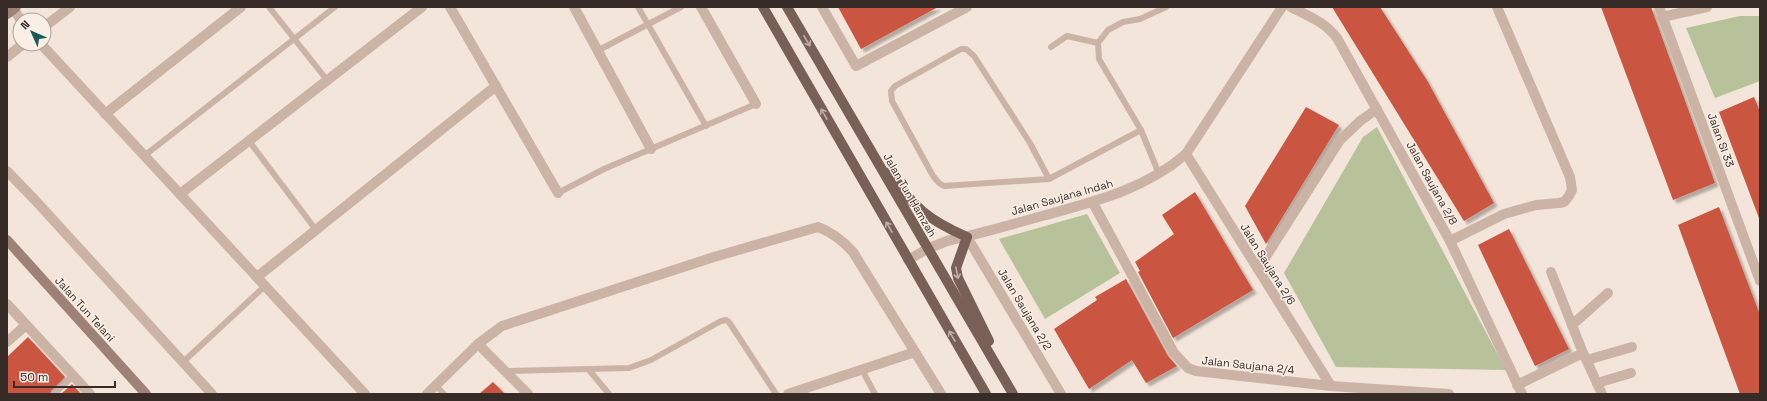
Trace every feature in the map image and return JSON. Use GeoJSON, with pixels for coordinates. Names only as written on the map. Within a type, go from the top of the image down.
{"type":"FeatureCollection","features":[{"type":"Feature","properties":{"kind":"main road"},"geometry":{"type":"LineString","coordinates":[[763,7],[985,394]]}},
{"type":"Feature","properties":{"kind":"main road","name":"Jalan Tun Hamzah"},"geometry":{"type":"LineString","coordinates":[[787,7],[1013,394]]}},
{"type":"Feature","properties":{"kind":"main road"},"geometry":{"type":"LineString","coordinates":[[845,106],[912,201],[928,216],[943,226],[968,237],[956,268],[958,278],[1013,394]]}},
{"type":"Feature","properties":{"kind":"street"},"geometry":{"type":"LineString","coordinates":[[52,21],[70,7]]}},
{"type":"Feature","properties":{"kind":"street"},"geometry":{"type":"LineString","coordinates":[[105,114],[241,7]]}},
{"type":"Feature","properties":{"kind":"street"},"geometry":{"type":"LineString","coordinates":[[180,194],[422,7]]}},
{"type":"Feature","properties":{"kind":"street"},"geometry":{"type":"LineString","coordinates":[[450,7],[558,193]]}},
{"type":"Feature","properties":{"kind":"street"},"geometry":{"type":"LineString","coordinates":[[574,7],[651,149]]}},
{"type":"Feature","properties":{"kind":"street"},"geometry":{"type":"LineString","coordinates":[[701,7],[756,104]]}},
{"type":"Feature","properties":{"kind":"street"},"geometry":{"type":"LineString","coordinates":[[822,7],[856,66],[967,7]]}},
{"type":"Feature","properties":{"kind":"street","name":"Jalan Saujana Indah"},"geometry":{"type":"LineString","coordinates":[[908,260],[947,241],[968,237],[1093,203],[1133,188],[1159,174],[1186,154],[1282,7]]}},
{"type":"Feature","properties":{"kind":"street","name":"Jalan Saujana 2/8"},"geometry":{"type":"LineString","coordinates":[[1291,7],[1322,22],[1330,29],[1377,109],[1450,241],[1520,389]]}},
{"type":"Feature","properties":{"kind":"street"},"geometry":{"type":"LineString","coordinates":[[1450,241],[1504,214],[1536,205],[1564,202],[1572,190],[1570,177],[1496,7]]}},
{"type":"Feature","properties":{"kind":"street"},"geometry":{"type":"LineString","coordinates":[[1660,12],[1707,7]]}},
{"type":"Feature","properties":{"kind":"street","name":"Jalan SI 33"},"geometry":{"type":"LineString","coordinates":[[1660,12],[1760,281]]}},
{"type":"Feature","properties":{"kind":"street"},"geometry":{"type":"LineString","coordinates":[[48,52],[365,394]]}},
{"type":"Feature","properties":{"kind":"street"},"geometry":{"type":"LineString","coordinates":[[257,277],[496,86]]}},
{"type":"Feature","properties":{"kind":"street"},"geometry":{"type":"LineString","coordinates":[[1258,269],[1340,140],[1348,130],[1377,109]]}},
{"type":"Feature","properties":{"kind":"street","name":"Jalan Saujana 2/6"},"geometry":{"type":"LineString","coordinates":[[1186,154],[1331,386]]}},
{"type":"Feature","properties":{"kind":"street"},"geometry":{"type":"LineString","coordinates":[[7,170],[212,394]]}},
{"type":"Feature","properties":{"kind":"street","name":"Jalan Saujana 2/4"},"geometry":{"type":"LineString","coordinates":[[1093,203],[1174,353],[1188,368],[1196,371],[1331,386],[1449,394]]}},
{"type":"Feature","properties":{"kind":"street"},"geometry":{"type":"LineString","coordinates":[[427,394],[478,344],[502,326],[714,257],[818,228],[827,230],[842,241],[853,252],[942,394]]}},
{"type":"Feature","properties":{"kind":"street","name":"Jalan Saujana 2/2"},"geometry":{"type":"LineString","coordinates":[[968,237],[1061,394]]}},
{"type":"Feature","properties":{"kind":"street","name":"Jalan Tun Telani"},"geometry":{"type":"LineString","coordinates":[[7,240],[146,394]]}},
{"type":"Feature","properties":{"kind":"street"},"geometry":{"type":"LineString","coordinates":[[1551,272],[1585,357],[1602,394]]}},
{"type":"Feature","properties":{"kind":"street"},"geometry":{"type":"LineString","coordinates":[[1572,325],[1608,293]]}},
{"type":"Feature","properties":{"kind":"street"},"geometry":{"type":"LineString","coordinates":[[7,304],[90,394]]}},
{"type":"Feature","properties":{"kind":"street"},"geometry":{"type":"LineString","coordinates":[[7,342],[26,325]]}},
{"type":"Feature","properties":{"kind":"street"},"geometry":{"type":"LineString","coordinates":[[478,344],[528,394]]}},
{"type":"Feature","properties":{"kind":"street"},"geometry":{"type":"LineString","coordinates":[[1520,389],[1585,357],[1632,347]]}},
{"type":"Feature","properties":{"kind":"street"},"geometry":{"type":"LineString","coordinates":[[788,394],[915,352]]}},
{"type":"Feature","properties":{"kind":"street"},"geometry":{"type":"LineString","coordinates":[[1597,383],[1631,373]]}},
{"type":"Feature","properties":{"kind":"lane"},"geometry":{"type":"LineString","coordinates":[[269,7],[327,80]]}},
{"type":"Feature","properties":{"kind":"lane"},"geometry":{"type":"LineString","coordinates":[[144,156],[335,7]]}},
{"type":"Feature","properties":{"kind":"lane"},"geometry":{"type":"LineString","coordinates":[[638,7],[706,126]]}},
{"type":"Feature","properties":{"kind":"lane"},"geometry":{"type":"LineString","coordinates":[[598,50],[681,7]]}},
{"type":"Feature","properties":{"kind":"lane"},"geometry":{"type":"LineString","coordinates":[[1159,174],[1141,130],[1098,59],[1098,43],[1108,30],[1123,22],[1140,19],[1166,7]]}},
{"type":"Feature","properties":{"kind":"lane"},"geometry":{"type":"LineString","coordinates":[[1051,47],[1067,36],[1098,43]]}},
{"type":"Feature","properties":{"kind":"lane"},"geometry":{"type":"LineString","coordinates":[[1049,179],[1030,143],[974,56],[966,49],[961,49],[895,86],[891,90],[892,101],[933,176],[939,183],[950,186],[1049,179],[1141,130]]}},
{"type":"Feature","properties":{"kind":"lane"},"geometry":{"type":"LineString","coordinates":[[558,193],[604,169],[756,104]]}},
{"type":"Feature","properties":{"kind":"lane"},"geometry":{"type":"LineString","coordinates":[[249,140],[316,230]]}},
{"type":"Feature","properties":{"kind":"lane"},"geometry":{"type":"LineString","coordinates":[[183,362],[265,286]]}},
{"type":"Feature","properties":{"kind":"lane"},"geometry":{"type":"LineString","coordinates":[[506,371],[629,368],[640,365],[721,321],[726,320],[729,322],[776,394]]}},
{"type":"Feature","properties":{"kind":"lane"},"geometry":{"type":"LineString","coordinates":[[589,370],[609,394]]}},
{"type":"Feature","properties":{"kind":"lane"},"geometry":{"type":"LineString","coordinates":[[862,370],[875,394]]}},
{"type":"Feature","properties":{"kind":"lane"},"geometry":{"type":"LineString","coordinates":[[54,394],[73,376]]}},
{"type":"Feature","properties":{"kind":"lane"},"geometry":{"type":"LineString","coordinates":[[436,386],[444,394]]}},
{"type":"Feature","properties":{"kind":"green space"},"geometry":{"type":"Polygon","coordinates":[[[1740,16],[1760,16],[1760,81],[1715,98],[1686,28],[1740,16]]]}},
{"type":"Feature","properties":{"kind":"green space"},"geometry":{"type":"Polygon","coordinates":[[[1377,127],[1506,370],[1336,367],[1284,273],[1363,137],[1377,127]]]}},
{"type":"Feature","properties":{"kind":"green space"},"geometry":{"type":"Polygon","coordinates":[[[1087,214],[1120,273],[1045,319],[999,239],[1087,214]]]}},
{"type":"Feature","properties":{"kind":"building"},"geometry":{"type":"Polygon","coordinates":[[[838,7],[938,7],[861,49],[838,7]]]}},
{"type":"Feature","properties":{"kind":"building"},"geometry":{"type":"Polygon","coordinates":[[[1332,7],[1380,7],[1428,82],[1494,203],[1464,221],[1332,7]]]}},
{"type":"Feature","properties":{"kind":"building"},"geometry":{"type":"Polygon","coordinates":[[[1601,7],[1651,7],[1715,183],[1673,200],[1601,7]]]}},
{"type":"Feature","properties":{"kind":"building"},"geometry":{"type":"Polygon","coordinates":[[[1754,97],[1760,112],[1759,218],[1719,112],[1754,97]]]}},
{"type":"Feature","properties":{"kind":"building"},"geometry":{"type":"Polygon","coordinates":[[[1306,107],[1339,125],[1266,244],[1245,206],[1306,107]]]}},
{"type":"Feature","properties":{"kind":"building"},"geometry":{"type":"Polygon","coordinates":[[[1195,192],[1253,290],[1173,338],[1138,272],[1140,271],[1135,262],[1174,234],[1162,215],[1195,192]]]}},
{"type":"Feature","properties":{"kind":"building"},"geometry":{"type":"Polygon","coordinates":[[[1719,207],[1760,315],[1760,394],[1740,394],[1678,225],[1719,207]]]}},
{"type":"Feature","properties":{"kind":"building"},"geometry":{"type":"Polygon","coordinates":[[[1509,229],[1569,349],[1535,366],[1478,245],[1509,229]]]}},
{"type":"Feature","properties":{"kind":"building"},"geometry":{"type":"Polygon","coordinates":[[[1126,279],[1168,356],[1177,366],[1146,383],[1132,360],[1089,389],[1054,329],[1097,300],[1095,297],[1126,279]]]}},
{"type":"Feature","properties":{"kind":"building"},"geometry":{"type":"Polygon","coordinates":[[[28,337],[65,377],[51,391],[50,394],[7,394],[7,357],[28,337]]]}},
{"type":"Feature","properties":{"kind":"building"},"geometry":{"type":"Polygon","coordinates":[[[493,382],[505,394],[479,394],[493,382]]]}},
{"type":"Feature","properties":{"kind":"building"},"geometry":{"type":"Polygon","coordinates":[[[72,384],[81,394],[61,394],[72,384]]]}}]}
